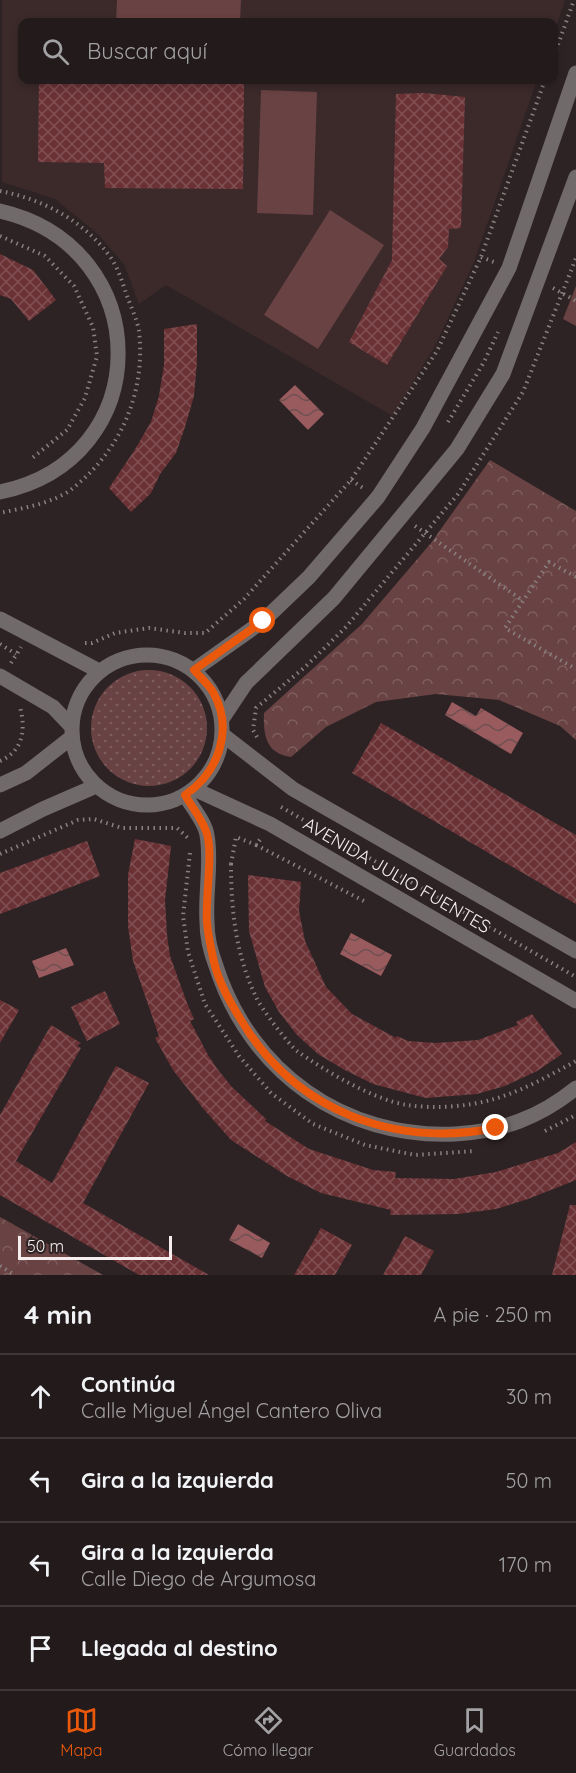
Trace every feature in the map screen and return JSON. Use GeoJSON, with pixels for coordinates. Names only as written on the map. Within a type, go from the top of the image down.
{"type":"FeatureCollection","features":[{"type":"Feature","properties":{"kind":"street"},"geometry":{"type":"LineString","coordinates":[[194,670],[270,613],[309,577],[378,498],[423,428],[509,268],[576,73]]}},
{"type":"Feature","properties":{"kind":"street"},"geometry":{"type":"LineString","coordinates":[[222,719],[246,683],[334,598],[457,449],[503,374],[576,177]]}},
{"type":"Feature","properties":{"kind":"street"},"geometry":{"type":"LineString","coordinates":[[0,212],[39,224],[57,234],[86,262],[98,278],[111,306],[118,335],[119,356],[112,395],[104,414],[81,448],[50,474],[32,483],[0,492]]}},
{"type":"Feature","properties":{"kind":"street"},"geometry":{"type":"LineString","coordinates":[[0,619],[99,671]]}},
{"type":"Feature","properties":{"kind":"street"},"geometry":{"type":"LineString","coordinates":[[156,654],[176,660],[194,670],[213,692],[222,719],[223,735],[220,750],[206,778],[190,792],[163,804],[139,805],[116,799],[96,786],[84,772],[76,755],[72,732],[75,706],[84,687],[99,671],[116,660],[136,655],[156,654]]}},
{"type":"Feature","properties":{"kind":"street"},"geometry":{"type":"LineString","coordinates":[[1,676],[52,707],[72,732]]}},
{"type":"Feature","properties":{"kind":"street"},"geometry":{"type":"LineString","coordinates":[[0,785],[26,773],[72,732]]}},
{"type":"Feature","properties":{"kind":"street","name":"AVENIDA JULIO FUENTES"},"geometry":{"type":"LineString","coordinates":[[223,735],[293,789],[576,951]]}},
{"type":"Feature","properties":{"kind":"street"},"geometry":{"type":"LineString","coordinates":[[0,831],[96,786]]}},
{"type":"Feature","properties":{"kind":"street"},"geometry":{"type":"LineString","coordinates":[[190,792],[207,832],[207,923],[215,965],[229,1002],[252,1039],[278,1069],[308,1093],[338,1111],[375,1125],[431,1135],[473,1133],[521,1121],[546,1110],[576,1088]]}},
{"type":"Feature","properties":{"kind":"street","name":"AVENIDA JULIO FUENTES"},"geometry":{"type":"LineString","coordinates":[[190,792],[270,824],[576,1001]]}},
{"type":"Feature","properties":{"kind":"path"},"geometry":{"type":"LineString","coordinates":[[558,45],[574,2]]}},
{"type":"Feature","properties":{"kind":"path"},"geometry":{"type":"LineString","coordinates":[[76,643],[92,643],[115,633],[149,628],[205,633],[244,599],[351,480],[393,420],[442,342],[481,258],[544,84]]}},
{"type":"Feature","properties":{"kind":"path"},"geometry":{"type":"LineString","coordinates":[[0,191],[15,194],[54,209],[83,228],[109,255],[119,272],[139,329],[138,387],[125,423],[105,459],[72,490],[37,505],[0,513]]}},
{"type":"Feature","properties":{"kind":"path"},"geometry":{"type":"LineString","coordinates":[[0,236],[45,256],[74,286],[93,327],[97,356],[85,398],[68,430],[34,458],[25,462]]}},
{"type":"Feature","properties":{"kind":"path"},"geometry":{"type":"LineString","coordinates":[[261,746],[253,730],[256,708],[305,667],[345,628],[458,494],[523,392],[576,258]]}},
{"type":"Feature","properties":{"kind":"path"},"geometry":{"type":"LineString","coordinates":[[351,480],[378,498]]}},
{"type":"Feature","properties":{"kind":"path"},"geometry":{"type":"LineString","coordinates":[[403,517],[522,600]]}},
{"type":"Feature","properties":{"kind":"path"},"geometry":{"type":"LineString","coordinates":[[576,577],[549,562],[505,628],[576,669]]}},
{"type":"Feature","properties":{"kind":"path"},"geometry":{"type":"LineString","coordinates":[[1,676],[28,635]]}},
{"type":"Feature","properties":{"kind":"path"},"geometry":{"type":"LineString","coordinates":[[0,644],[16,654]]}},
{"type":"Feature","properties":{"kind":"path"},"geometry":{"type":"LineString","coordinates":[[0,761],[11,756],[22,741],[24,721],[18,702]]}},
{"type":"Feature","properties":{"kind":"path"},"geometry":{"type":"LineString","coordinates":[[293,789],[256,845],[236,837],[231,864],[231,899],[238,952],[257,999],[295,1050],[360,1089],[407,1105],[454,1106],[493,1099],[541,1080],[576,1061]]}},
{"type":"Feature","properties":{"kind":"path"},"geometry":{"type":"LineString","coordinates":[[281,807],[576,977]]}},
{"type":"Feature","properties":{"kind":"path"},"geometry":{"type":"LineString","coordinates":[[0,854],[78,820],[94,819],[122,828],[177,828],[187,836],[189,842]]}},
{"type":"Feature","properties":{"kind":"path"},"geometry":{"type":"LineString","coordinates":[[191,847],[183,916],[188,952],[205,1004],[239,1056],[271,1093],[313,1124],[365,1145],[415,1155],[478,1151]]}},
{"type":"Feature","properties":{"kind":"path"},"geometry":{"type":"LineString","coordinates":[[188,860],[231,864]]}},
{"type":"Feature","properties":{"kind":"path"},"geometry":{"type":"LineString","coordinates":[[536,1134],[554,1128],[576,1115]]}},
{"type":"Feature","properties":{"kind":"path"},"geometry":{"type":"LineString","coordinates":[[0,1266],[15,1275]]}},
{"type":"Feature","properties":{"kind":"shaded area"},"geometry":{"type":"Polygon","coordinates":[[[2,0],[565,0],[558,21],[558,18],[18,18],[18,84],[536,84],[474,262],[436,344],[393,416],[166,285],[139,304],[124,264],[98,234],[55,199],[2,182],[2,0]]]}},
{"type":"Feature","properties":{"kind":"green space"},"geometry":{"type":"Polygon","coordinates":[[[117,0],[241,0],[240,18],[116,18],[117,0]]]}},
{"type":"Feature","properties":{"kind":"green space"},"geometry":{"type":"Polygon","coordinates":[[[261,90],[317,92],[313,215],[257,213],[261,90]]]}},
{"type":"Feature","properties":{"kind":"green space"},"geometry":{"type":"Polygon","coordinates":[[[330,210],[384,245],[318,349],[264,315],[330,210]]]}},
{"type":"Feature","properties":{"kind":"green space"},"geometry":{"type":"Polygon","coordinates":[[[576,286],[576,326],[563,319],[576,286]]]}},
{"type":"Feature","properties":{"kind":"green space"},"geometry":{"type":"Polygon","coordinates":[[[490,460],[576,511],[576,740],[560,726],[499,700],[436,694],[376,702],[326,727],[291,757],[276,752],[271,748],[266,736],[264,713],[362,624],[431,543],[490,460]]]}},
{"type":"Feature","properties":{"kind":"green space"},"geometry":{"type":"Polygon","coordinates":[[[149,670],[171,674],[190,687],[203,706],[207,728],[203,750],[190,769],[171,782],[149,786],[127,782],[108,769],[95,750],[91,728],[95,706],[108,687],[127,674],[149,670]]]}},
{"type":"Feature","properties":{"kind":"green space"},"geometry":{"type":"Polygon","coordinates":[[[0,1217],[9,1222],[103,1275],[0,1275],[0,1217]]]}},
{"type":"Feature","properties":{"kind":"water"},"geometry":{"type":"Polygon","coordinates":[[[295,385],[324,414],[308,430],[279,400],[295,385]]]}},
{"type":"Feature","properties":{"kind":"water"},"geometry":{"type":"Polygon","coordinates":[[[452,702],[476,716],[481,708],[523,733],[511,754],[445,715],[452,702]]]}},
{"type":"Feature","properties":{"kind":"water"},"geometry":{"type":"Polygon","coordinates":[[[351,933],[392,955],[381,976],[340,954],[351,933]]]}},
{"type":"Feature","properties":{"kind":"water"},"geometry":{"type":"Polygon","coordinates":[[[66,948],[74,965],[39,978],[32,961],[66,948]]]}},
{"type":"Feature","properties":{"kind":"water"},"geometry":{"type":"Polygon","coordinates":[[[238,1224],[270,1243],[262,1258],[229,1240],[238,1224]]]}},
{"type":"Feature","properties":{"kind":"building"},"geometry":{"type":"Polygon","coordinates":[[[39,84],[244,84],[243,189],[105,188],[104,163],[38,162],[39,84]]]}},
{"type":"Feature","properties":{"kind":"building"},"geometry":{"type":"Polygon","coordinates":[[[424,93],[465,97],[461,228],[449,229],[448,247],[439,259],[447,266],[387,365],[349,342],[392,260],[396,94],[424,93]]]}},
{"type":"Feature","properties":{"kind":"building"},"geometry":{"type":"Polygon","coordinates":[[[0,254],[33,270],[56,300],[29,321],[11,299],[0,295],[0,254]]]}},
{"type":"Feature","properties":{"kind":"building"},"geometry":{"type":"Polygon","coordinates":[[[197,324],[194,396],[176,453],[160,474],[151,493],[131,512],[109,488],[151,422],[159,396],[164,365],[164,329],[197,324]]]}},
{"type":"Feature","properties":{"kind":"building"},"geometry":{"type":"Polygon","coordinates":[[[381,723],[576,835],[576,904],[352,773],[381,723]]]}},
{"type":"Feature","properties":{"kind":"building"},"geometry":{"type":"Polygon","coordinates":[[[135,839],[171,846],[165,900],[167,935],[170,956],[194,1019],[190,1021],[218,1070],[232,1087],[266,1119],[265,1121],[309,1149],[373,1170],[396,1172],[395,1178],[454,1179],[496,1172],[558,1153],[576,1142],[576,1180],[496,1209],[458,1214],[390,1215],[391,1210],[321,1193],[287,1176],[231,1140],[173,1070],[155,1038],[159,1036],[133,961],[128,926],[128,875],[135,839]]]}},
{"type":"Feature","properties":{"kind":"building"},"geometry":{"type":"Polygon","coordinates":[[[87,841],[100,876],[0,914],[0,873],[87,841]]]}},
{"type":"Feature","properties":{"kind":"building"},"geometry":{"type":"Polygon","coordinates":[[[248,875],[301,882],[299,911],[305,941],[326,987],[352,1014],[396,1038],[397,1036],[408,1041],[435,1043],[478,1040],[518,1025],[516,1022],[532,1014],[562,1054],[537,1071],[505,1086],[477,1094],[426,1098],[373,1084],[343,1069],[318,1054],[297,1035],[279,1012],[265,987],[249,931],[248,875]]]}},
{"type":"Feature","properties":{"kind":"building"},"geometry":{"type":"Polygon","coordinates":[[[105,991],[120,1024],[87,1041],[71,1007],[105,991]]]}},
{"type":"Feature","properties":{"kind":"building"},"geometry":{"type":"Polygon","coordinates":[[[0,1000],[19,1010],[0,1043],[0,1000]]]}},
{"type":"Feature","properties":{"kind":"building"},"geometry":{"type":"Polygon","coordinates":[[[51,1025],[81,1043],[77,1046],[81,1048],[16,1161],[52,1183],[116,1066],[149,1083],[83,1203],[209,1275],[139,1275],[0,1195],[0,1115],[51,1025]]]}},
{"type":"Feature","properties":{"kind":"building"},"geometry":{"type":"Polygon","coordinates":[[[570,1205],[576,1205],[576,1275],[552,1275],[570,1205]]]}},
{"type":"Feature","properties":{"kind":"building"},"geometry":{"type":"Polygon","coordinates":[[[321,1228],[352,1245],[335,1275],[294,1275],[321,1228]]]}},
{"type":"Feature","properties":{"kind":"building"},"geometry":{"type":"Polygon","coordinates":[[[405,1236],[434,1251],[421,1275],[383,1275],[405,1236]]]}},
{"type":"Feature","properties":{"kind":"route"},"geometry":{"type":"LineString","coordinates":[[263,621],[194,670],[213,692],[222,719],[223,735],[214,765],[206,778],[185,795],[207,832],[207,923],[215,965],[229,1002],[252,1039],[278,1069],[308,1093],[338,1111],[375,1125],[431,1135],[473,1133],[496,1128]]}}]}
